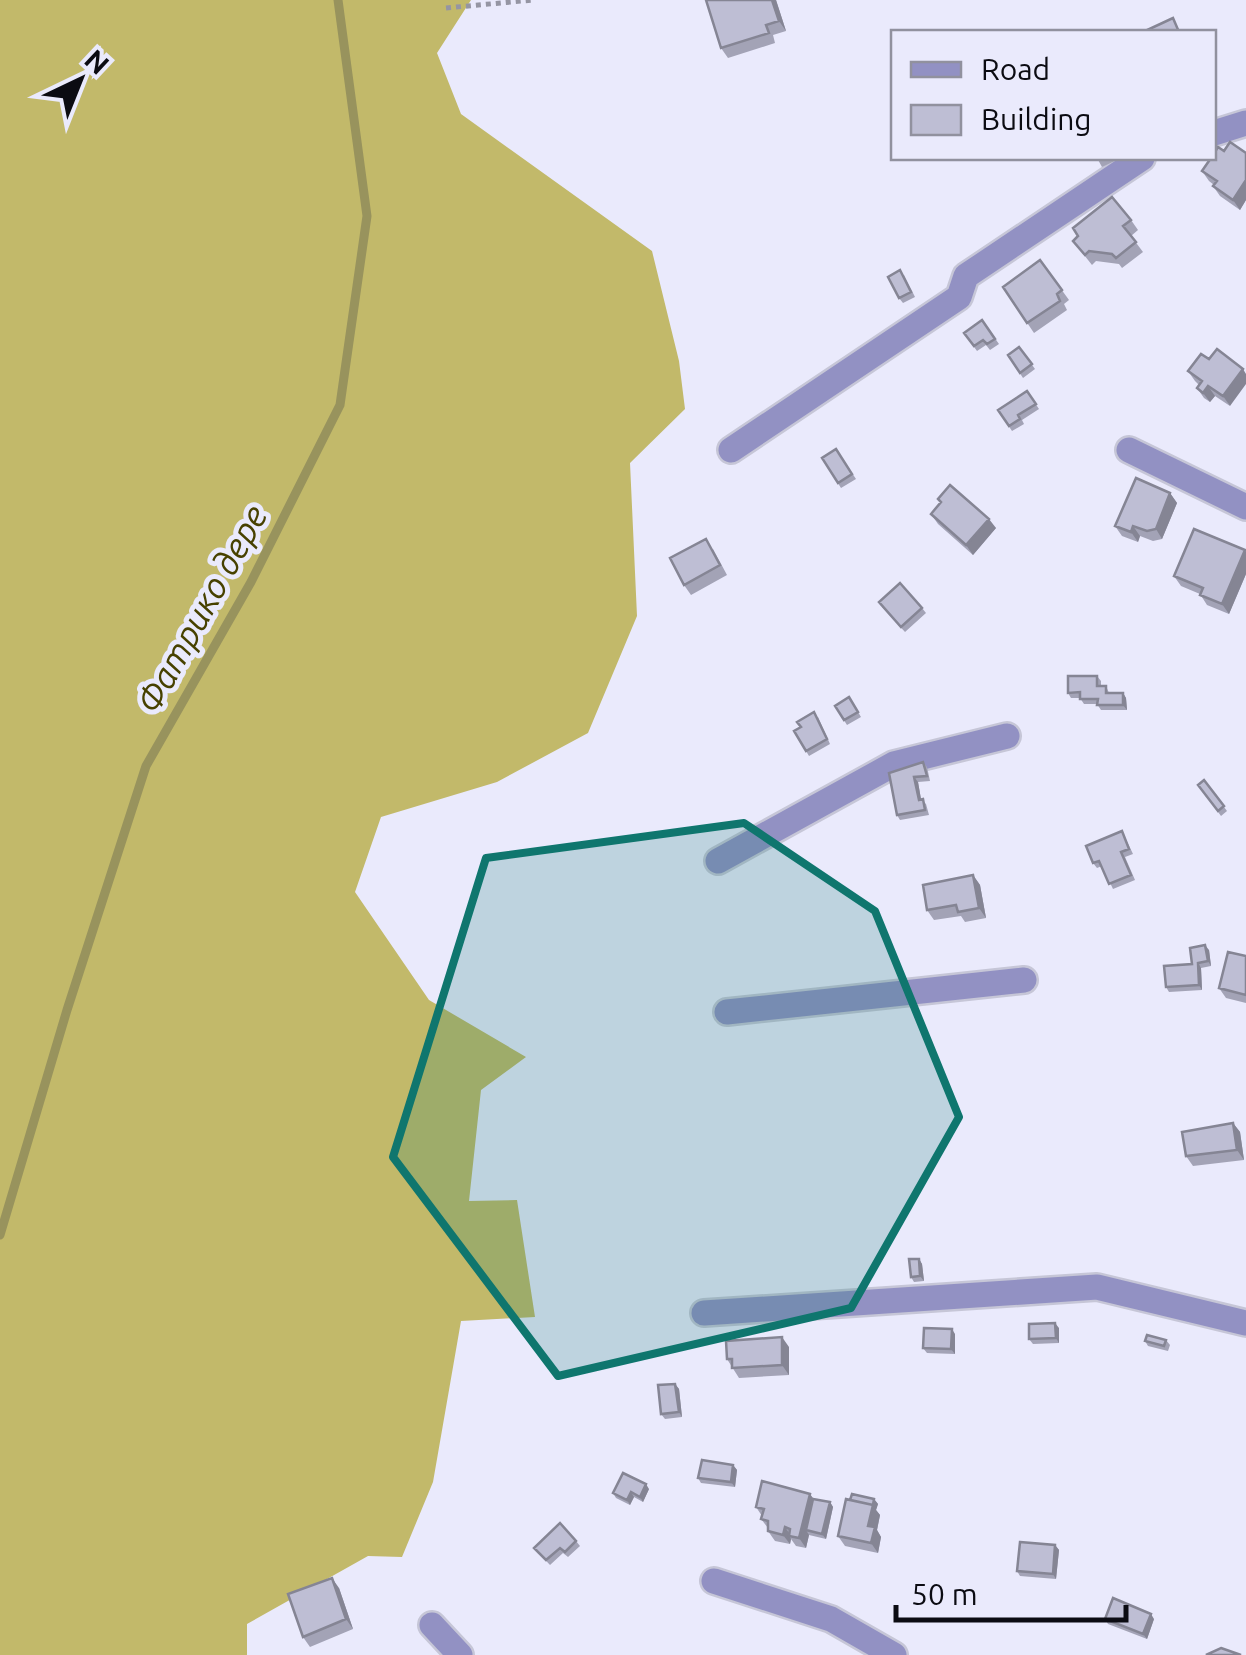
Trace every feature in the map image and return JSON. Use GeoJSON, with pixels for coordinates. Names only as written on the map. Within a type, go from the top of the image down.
{"type":"FeatureCollection","features":[{"type":"Feature","properties":{"kind":"street"},"geometry":{"type":"LineString","coordinates":[[1216,132],[1246,123]]}},
{"type":"Feature","properties":{"kind":"street"},"geometry":{"type":"LineString","coordinates":[[731,450],[959,297],[966,276],[1139,160]]}},
{"type":"Feature","properties":{"kind":"street"},"geometry":{"type":"LineString","coordinates":[[1129,450],[1246,507]]}},
{"type":"Feature","properties":{"kind":"street"},"geometry":{"type":"LineString","coordinates":[[718,861],[894,764],[1007,736]]}},
{"type":"Feature","properties":{"kind":"street"},"geometry":{"type":"LineString","coordinates":[[727,1012],[1024,980]]}},
{"type":"Feature","properties":{"kind":"street"},"geometry":{"type":"LineString","coordinates":[[704,1313],[1097,1288],[1246,1324]]}},
{"type":"Feature","properties":{"kind":"street"},"geometry":{"type":"LineString","coordinates":[[714,1582],[831,1618],[894,1655]]}},
{"type":"Feature","properties":{"kind":"street"},"geometry":{"type":"LineString","coordinates":[[432,1625],[460,1655]]}},
{"type":"Feature","properties":{"kind":"path"},"geometry":{"type":"LineString","coordinates":[[446,8],[533,0]]}},
{"type":"Feature","properties":{"kind":"highlighted area"},"geometry":{"type":"Polygon","coordinates":[[[744,823],[875,911],[959,1117],[851,1308],[558,1376],[393,1157],[486,858],[744,823]]]}},
{"type":"Feature","properties":{"kind":"shaded area"},"geometry":{"type":"Polygon","coordinates":[[[0,0],[471,0],[437,53],[461,114],[652,251],[679,361],[685,409],[630,463],[637,616],[588,733],[497,782],[381,817],[355,892],[429,1000],[526,1057],[481,1090],[469,1201],[517,1200],[535,1317],[461,1321],[433,1482],[402,1557],[368,1556],[247,1624],[247,1655],[0,1655],[0,0]]]}},
{"type":"Feature","properties":{"kind":"building"},"geometry":{"type":"Polygon","coordinates":[[[706,0],[772,0],[779,21],[766,25],[769,33],[721,48],[706,0]]]}},
{"type":"Feature","properties":{"kind":"building"},"geometry":{"type":"Polygon","coordinates":[[[1173,18],[1178,30],[1147,30],[1173,18]]]}},
{"type":"Feature","properties":{"kind":"building"},"geometry":{"type":"Polygon","coordinates":[[[1230,142],[1246,153],[1246,180],[1233,200],[1213,186],[1217,181],[1202,171],[1210,160],[1216,160],[1218,147],[1224,151],[1230,142]]]}},
{"type":"Feature","properties":{"kind":"building"},"geometry":{"type":"Polygon","coordinates":[[[1112,197],[1131,220],[1123,226],[1136,242],[1116,258],[1089,251],[1085,255],[1073,241],[1078,236],[1073,228],[1112,197]]]}},
{"type":"Feature","properties":{"kind":"building"},"geometry":{"type":"Polygon","coordinates":[[[1040,260],[1062,290],[1057,294],[1060,301],[1027,323],[1003,287],[1040,260]]]}},
{"type":"Feature","properties":{"kind":"building"},"geometry":{"type":"Polygon","coordinates":[[[900,270],[911,292],[899,298],[888,277],[900,270]]]}},
{"type":"Feature","properties":{"kind":"building"},"geometry":{"type":"Polygon","coordinates":[[[982,320],[995,339],[974,346],[964,333],[982,320]]]}},
{"type":"Feature","properties":{"kind":"building"},"geometry":{"type":"Polygon","coordinates":[[[1019,347],[1032,364],[1020,373],[1008,355],[1019,347]]]}},
{"type":"Feature","properties":{"kind":"building"},"geometry":{"type":"Polygon","coordinates":[[[1217,349],[1243,369],[1223,396],[1208,386],[1203,393],[1197,388],[1202,381],[1188,371],[1201,354],[1209,359],[1217,349]]]}},
{"type":"Feature","properties":{"kind":"building"},"geometry":{"type":"Polygon","coordinates":[[[1027,391],[1036,404],[1009,426],[998,410],[1027,391]]]}},
{"type":"Feature","properties":{"kind":"building"},"geometry":{"type":"Polygon","coordinates":[[[836,449],[852,474],[838,483],[822,458],[836,449]]]}},
{"type":"Feature","properties":{"kind":"building"},"geometry":{"type":"Polygon","coordinates":[[[1136,478],[1170,493],[1156,529],[1147,531],[1133,526],[1131,532],[1115,526],[1136,478]]]}},
{"type":"Feature","properties":{"kind":"building"},"geometry":{"type":"Polygon","coordinates":[[[950,485],[989,519],[966,545],[931,514],[950,485]]]}},
{"type":"Feature","properties":{"kind":"building"},"geometry":{"type":"Polygon","coordinates":[[[1194,529],[1245,550],[1222,604],[1200,595],[1203,588],[1174,576],[1194,529]]]}},
{"type":"Feature","properties":{"kind":"building"},"geometry":{"type":"Polygon","coordinates":[[[706,539],[720,565],[684,585],[670,558],[706,539]]]}},
{"type":"Feature","properties":{"kind":"building"},"geometry":{"type":"Polygon","coordinates":[[[900,583],[922,608],[901,627],[879,602],[900,583]]]}},
{"type":"Feature","properties":{"kind":"building"},"geometry":{"type":"Polygon","coordinates":[[[1068,676],[1097,676],[1097,686],[1106,686],[1106,693],[1123,693],[1123,705],[1097,705],[1098,699],[1080,699],[1080,692],[1068,693],[1068,676]]]}},
{"type":"Feature","properties":{"kind":"building"},"geometry":{"type":"Polygon","coordinates":[[[849,697],[858,712],[844,720],[835,706],[849,697]]]}},
{"type":"Feature","properties":{"kind":"building"},"geometry":{"type":"Polygon","coordinates":[[[814,712],[827,739],[806,751],[794,731],[801,727],[797,722],[814,712]]]}},
{"type":"Feature","properties":{"kind":"building"},"geometry":{"type":"Polygon","coordinates":[[[923,762],[927,776],[914,777],[925,810],[897,815],[889,773],[923,762]]]}},
{"type":"Feature","properties":{"kind":"building"},"geometry":{"type":"Polygon","coordinates":[[[1204,780],[1224,806],[1218,811],[1198,785],[1204,780]]]}},
{"type":"Feature","properties":{"kind":"building"},"geometry":{"type":"Polygon","coordinates":[[[1122,831],[1129,849],[1121,852],[1131,875],[1109,884],[1099,861],[1093,863],[1086,846],[1122,831]]]}},
{"type":"Feature","properties":{"kind":"building"},"geometry":{"type":"Polygon","coordinates":[[[973,875],[979,908],[958,912],[956,905],[927,910],[923,885],[973,875]]]}},
{"type":"Feature","properties":{"kind":"building"},"geometry":{"type":"Polygon","coordinates":[[[1205,945],[1208,961],[1198,963],[1199,985],[1166,987],[1164,966],[1192,964],[1190,948],[1205,945]]]}},
{"type":"Feature","properties":{"kind":"building"},"geometry":{"type":"Polygon","coordinates":[[[1228,952],[1246,956],[1246,995],[1219,988],[1228,952]]]}},
{"type":"Feature","properties":{"kind":"building"},"geometry":{"type":"Polygon","coordinates":[[[1233,1123],[1237,1150],[1186,1156],[1182,1132],[1233,1123]]]}},
{"type":"Feature","properties":{"kind":"building"},"geometry":{"type":"Polygon","coordinates":[[[909,1259],[919,1259],[920,1276],[911,1277],[909,1259]]]}},
{"type":"Feature","properties":{"kind":"building"},"geometry":{"type":"Polygon","coordinates":[[[1055,1323],[1056,1338],[1029,1339],[1029,1324],[1055,1323]]]}},
{"type":"Feature","properties":{"kind":"building"},"geometry":{"type":"Polygon","coordinates":[[[924,1328],[952,1329],[951,1349],[923,1348],[924,1328]]]}},
{"type":"Feature","properties":{"kind":"building"},"geometry":{"type":"Polygon","coordinates":[[[1147,1335],[1166,1340],[1164,1346],[1145,1341],[1147,1335]]]}},
{"type":"Feature","properties":{"kind":"building"},"geometry":{"type":"Polygon","coordinates":[[[782,1337],[782,1365],[732,1368],[732,1359],[727,1359],[726,1341],[782,1337]]]}},
{"type":"Feature","properties":{"kind":"building"},"geometry":{"type":"Polygon","coordinates":[[[675,1384],[679,1412],[661,1414],[658,1385],[675,1384]]]}},
{"type":"Feature","properties":{"kind":"building"},"geometry":{"type":"Polygon","coordinates":[[[702,1460],[733,1465],[731,1482],[698,1478],[702,1460]]]}},
{"type":"Feature","properties":{"kind":"building"},"geometry":{"type":"Polygon","coordinates":[[[623,1473],[646,1484],[640,1497],[631,1492],[627,1500],[613,1493],[623,1473]]]}},
{"type":"Feature","properties":{"kind":"building"},"geometry":{"type":"Polygon","coordinates":[[[762,1481],[810,1494],[799,1538],[789,1536],[790,1529],[785,1527],[783,1535],[768,1531],[768,1521],[761,1519],[764,1509],[756,1507],[762,1481]]]}},
{"type":"Feature","properties":{"kind":"building"},"geometry":{"type":"Polygon","coordinates":[[[852,1494],[874,1499],[873,1505],[850,1500],[852,1494]]]}},
{"type":"Feature","properties":{"kind":"building"},"geometry":{"type":"Polygon","coordinates":[[[813,1499],[830,1502],[822,1534],[806,1530],[813,1499]]]}},
{"type":"Feature","properties":{"kind":"building"},"geometry":{"type":"Polygon","coordinates":[[[846,1499],[873,1505],[868,1526],[875,1527],[871,1543],[838,1536],[846,1499]]]}},
{"type":"Feature","properties":{"kind":"building"},"geometry":{"type":"Polygon","coordinates":[[[560,1523],[576,1541],[565,1552],[560,1548],[546,1560],[534,1548],[560,1523]]]}},
{"type":"Feature","properties":{"kind":"building"},"geometry":{"type":"Polygon","coordinates":[[[1020,1542],[1055,1545],[1053,1574],[1017,1571],[1020,1542]]]}},
{"type":"Feature","properties":{"kind":"building"},"geometry":{"type":"Polygon","coordinates":[[[332,1578],[346,1619],[303,1637],[288,1594],[332,1578]]]}},
{"type":"Feature","properties":{"kind":"building"},"geometry":{"type":"Polygon","coordinates":[[[1113,1598],[1151,1614],[1143,1634],[1105,1619],[1113,1598]]]}},
{"type":"Feature","properties":{"kind":"building"},"geometry":{"type":"Polygon","coordinates":[[[1221,1648],[1241,1655],[1206,1655],[1221,1648]]]}},
{"type":"Feature","properties":{"kind":"waterway","name":"Фатрико дере"},"geometry":{"type":"LineString","coordinates":[[0,1235],[146,766],[251,582],[340,405],[367,216],[338,0]]}}]}
